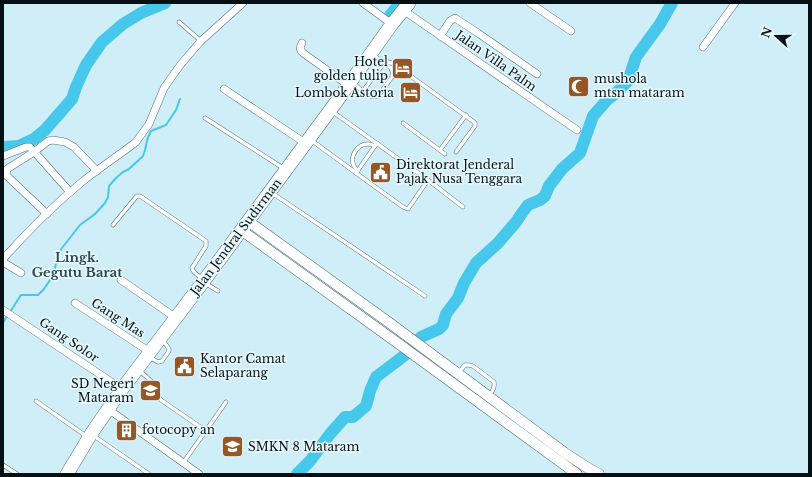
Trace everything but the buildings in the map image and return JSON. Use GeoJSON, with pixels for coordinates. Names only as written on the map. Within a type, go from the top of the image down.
{"type":"FeatureCollection","features":[{"type":"Feature","properties":{"kind":"highway","name":"Jalan Jendral Sudirman"},"geometry":{"type":"LineString","coordinates":[[67,474],[90,436],[122,389],[406,7]]}},
{"type":"Feature","properties":{"kind":"main road"},"geometry":{"type":"LineString","coordinates":[[244,226],[405,335],[565,453],[586,471],[599,474]]}},
{"type":"Feature","properties":{"kind":"main road"},"geometry":{"type":"LineString","coordinates":[[244,226],[399,344],[577,474]]}},
{"type":"Feature","properties":{"kind":"street"},"geometry":{"type":"LineString","coordinates":[[21,273],[4,258],[70,192],[97,170],[136,142],[149,124],[164,88],[181,64],[201,41],[243,3]]}},
{"type":"Feature","properties":{"kind":"street"},"geometry":{"type":"LineString","coordinates":[[363,3],[392,24]]}},
{"type":"Feature","properties":{"kind":"street"},"geometry":{"type":"LineString","coordinates":[[530,3],[570,31]]}},
{"type":"Feature","properties":{"kind":"street"},"geometry":{"type":"LineString","coordinates":[[703,47],[735,3]]}},
{"type":"Feature","properties":{"kind":"street","name":"Jalan Villa Palm"},"geometry":{"type":"LineString","coordinates":[[406,7],[440,36],[577,130]]}},
{"type":"Feature","properties":{"kind":"street"},"geometry":{"type":"LineString","coordinates":[[440,36],[450,21],[456,18],[537,74]]}},
{"type":"Feature","properties":{"kind":"street"},"geometry":{"type":"LineString","coordinates":[[302,43],[300,50],[303,53],[349,83]]}},
{"type":"Feature","properties":{"kind":"street"},"geometry":{"type":"LineString","coordinates":[[224,89],[307,141]]}},
{"type":"Feature","properties":{"kind":"street"},"geometry":{"type":"LineString","coordinates":[[47,214],[7,176],[7,169],[48,141],[54,140],[65,142],[74,146],[97,170]]}},
{"type":"Feature","properties":{"kind":"street"},"geometry":{"type":"LineString","coordinates":[[3,156],[26,147],[30,147],[70,192]]}},
{"type":"Feature","properties":{"kind":"street"},"geometry":{"type":"LineString","coordinates":[[121,280],[176,318]]}},
{"type":"Feature","properties":{"kind":"street","name":"Gang Mas"},"geometry":{"type":"LineString","coordinates":[[75,303],[149,354]]}},
{"type":"Feature","properties":{"kind":"street","name":"Gang Solor"},"geometry":{"type":"LineString","coordinates":[[7,313],[122,389]]}},
{"type":"Feature","properties":{"kind":"street"},"geometry":{"type":"LineString","coordinates":[[108,409],[199,474]]}},
{"type":"Feature","properties":{"kind":"lane"},"geometry":{"type":"LineString","coordinates":[[179,22],[201,41]]}},
{"type":"Feature","properties":{"kind":"lane"},"geometry":{"type":"LineString","coordinates":[[349,83],[372,97],[375,97],[378,96],[392,78],[393,74],[391,68],[371,53]]}},
{"type":"Feature","properties":{"kind":"lane"},"geometry":{"type":"LineString","coordinates":[[363,91],[384,63],[388,62],[394,64],[475,123],[475,126],[456,152]]}},
{"type":"Feature","properties":{"kind":"lane"},"geometry":{"type":"LineString","coordinates":[[330,110],[376,145],[463,206]]}},
{"type":"Feature","properties":{"kind":"lane"},"geometry":{"type":"LineString","coordinates":[[440,150],[466,115]]}},
{"type":"Feature","properties":{"kind":"lane"},"geometry":{"type":"LineString","coordinates":[[205,118],[285,170]]}},
{"type":"Feature","properties":{"kind":"lane"},"geometry":{"type":"LineString","coordinates":[[403,123],[445,154]]}},
{"type":"Feature","properties":{"kind":"lane"},"geometry":{"type":"LineString","coordinates":[[307,141],[357,172],[408,209],[428,180]]}},
{"type":"Feature","properties":{"kind":"lane"},"geometry":{"type":"LineString","coordinates":[[357,172],[352,160],[357,148],[363,145],[376,145]]}},
{"type":"Feature","properties":{"kind":"lane"},"geometry":{"type":"LineString","coordinates":[[357,172],[376,145]]}},
{"type":"Feature","properties":{"kind":"lane"},"geometry":{"type":"LineString","coordinates":[[270,191],[425,296]]}},
{"type":"Feature","properties":{"kind":"lane"},"geometry":{"type":"LineString","coordinates":[[113,225],[136,197],[141,197],[206,241],[206,246],[192,268],[203,281],[218,291]]}},
{"type":"Feature","properties":{"kind":"lane"},"geometry":{"type":"LineString","coordinates":[[458,373],[465,365],[473,366],[494,382],[494,389],[489,396]]}},
{"type":"Feature","properties":{"kind":"lane"},"geometry":{"type":"LineString","coordinates":[[137,369],[152,382],[161,400],[206,431]]}},
{"type":"Feature","properties":{"kind":"lane"},"geometry":{"type":"LineString","coordinates":[[36,401],[149,474]]}},
{"type":"Feature","properties":{"kind":"lane"},"geometry":{"type":"LineString","coordinates":[[183,462],[226,402]]}},
{"type":"Feature","properties":{"kind":"lane"},"geometry":{"type":"LineString","coordinates":[[3,465],[17,474]]}},
{"type":"Feature","properties":{"kind":"waterway"},"geometry":{"type":"LineString","coordinates":[[3,147],[19,146],[34,139],[45,130],[72,99],[86,65],[102,42],[123,24],[141,13],[165,3]]}},
{"type":"Feature","properties":{"kind":"waterway"},"geometry":{"type":"LineString","coordinates":[[388,18],[400,3]]}},
{"type":"Feature","properties":{"kind":"waterway"},"geometry":{"type":"LineString","coordinates":[[297,474],[310,461],[345,417],[353,417],[366,406],[376,377],[405,355],[421,337],[439,329],[443,325],[446,314],[458,298],[464,283],[476,263],[498,243],[528,205],[545,196],[549,186],[562,169],[580,153],[593,116],[607,100],[628,81],[636,57],[660,24],[672,3]]}},
{"type":"Feature","properties":{"kind":"waterway"},"geometry":{"type":"LineString","coordinates":[[10,312],[21,295],[38,295],[44,289],[54,272],[58,255],[62,248],[80,225],[95,214],[105,203],[108,197],[109,186],[116,178],[129,169],[143,156],[151,131],[166,125],[176,110],[180,99]]}},
{"type":"Feature","properties":{"kind":"waterway"},"geometry":{"type":"LineString","coordinates":[[3,323],[7,316]]}},
{"type":"Feature","properties":{"kind":"place","name":"Hotel golden tulip"},"geometry":{"type":"Point","coordinates":[403,69]}},
{"type":"Feature","properties":{"kind":"place","name":"mushola mtsn mataram"},"geometry":{"type":"Point","coordinates":[578,86]}},
{"type":"Feature","properties":{"kind":"place","name":"Lombok Astoria"},"geometry":{"type":"Point","coordinates":[410,93]}},
{"type":"Feature","properties":{"kind":"place","name":"Direktorat Jenderal Pajak Nusa Tenggara"},"geometry":{"type":"Point","coordinates":[381,172]}},
{"type":"Feature","properties":{"kind":"place","name":"Kantor Camat Selaparang"},"geometry":{"type":"Point","coordinates":[185,366]}},
{"type":"Feature","properties":{"kind":"place","name":"SD Negeri Mataram"},"geometry":{"type":"Point","coordinates":[150,391]}},
{"type":"Feature","properties":{"kind":"place","name":"fotocopy an"},"geometry":{"type":"Point","coordinates":[126,430]}},
{"type":"Feature","properties":{"kind":"place","name":"SMKN 8 Mataram"},"geometry":{"type":"Point","coordinates":[233,447]}},
{"type":"Feature","properties":{"kind":"district","name":"Lingk. Gegutu Barat"},"geometry":{"type":"Point","coordinates":[77,264]}}]}
